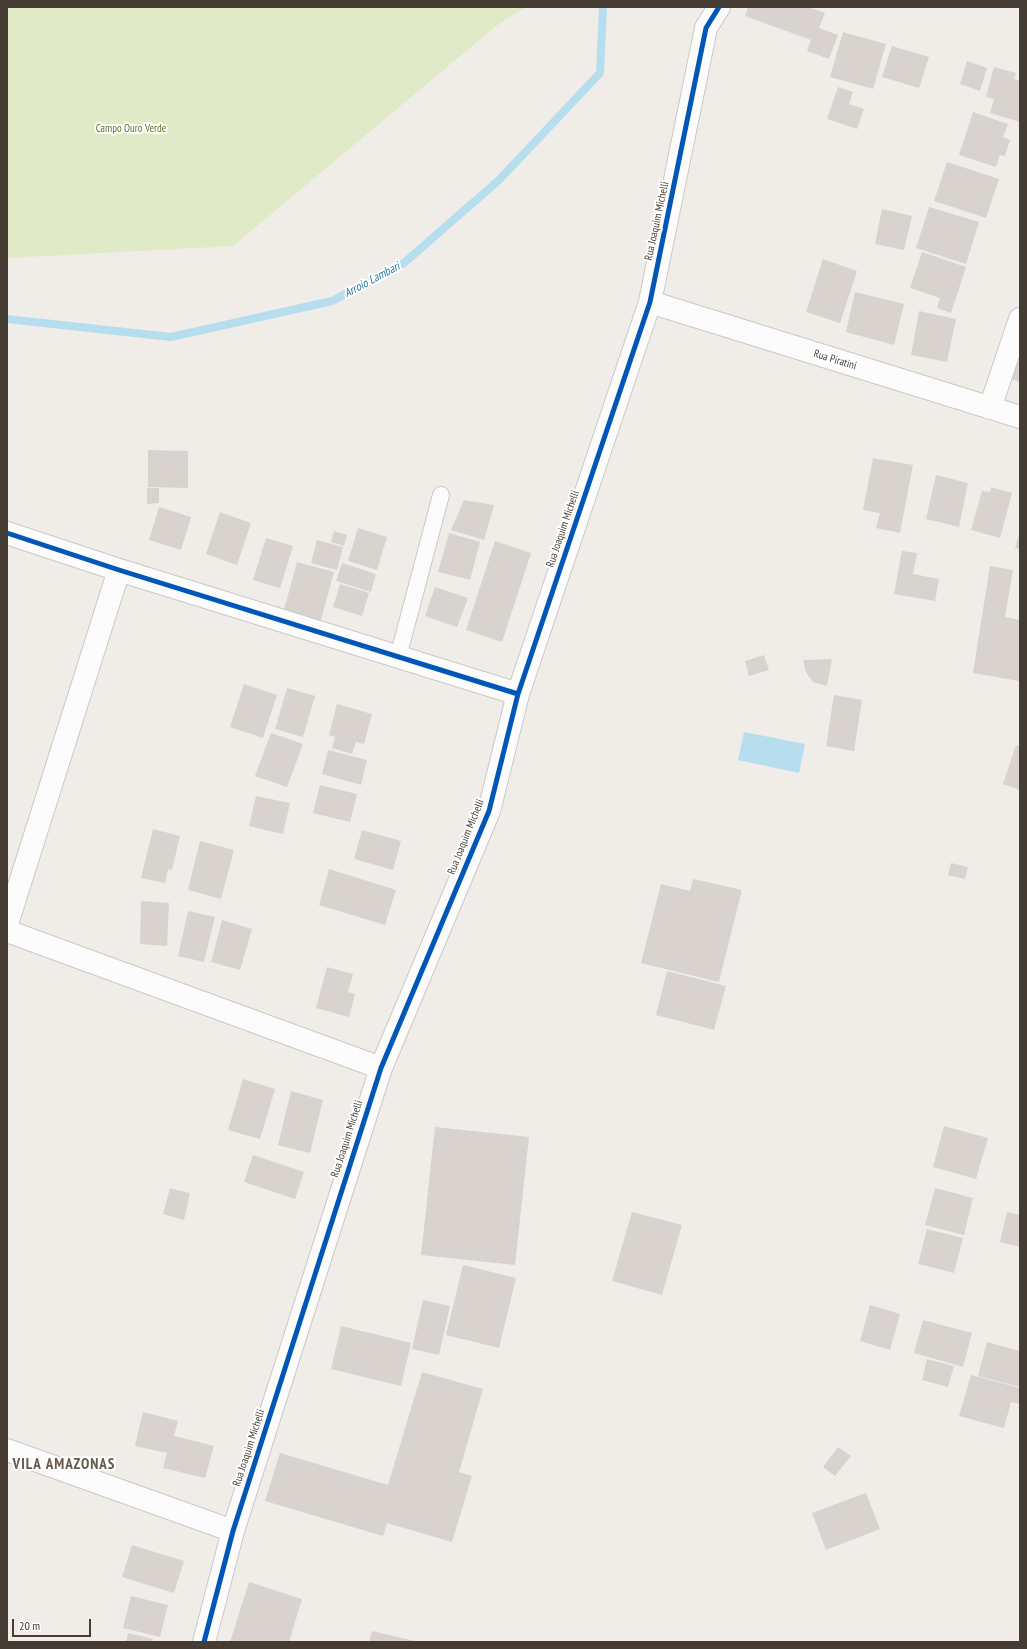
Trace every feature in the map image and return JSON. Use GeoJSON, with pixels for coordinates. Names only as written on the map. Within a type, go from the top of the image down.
{"type":"FeatureCollection","features":[{"type":"Feature","properties":{"kind":"street","name":"Rua Joaquim Michelli"},"geometry":{"type":"LineString","coordinates":[[204,1642],[233,1531],[381,1068],[489,811],[518,694],[650,302],[706,28],[719,7]]}},
{"type":"Feature","properties":{"kind":"street","name":"Rua Piratini"},"geometry":{"type":"LineString","coordinates":[[650,302],[1020,417]]}},
{"type":"Feature","properties":{"kind":"street"},"geometry":{"type":"LineString","coordinates":[[990,408],[1020,319]]}},
{"type":"Feature","properties":{"kind":"street"},"geometry":{"type":"LineString","coordinates":[[7,533],[119,570],[518,694]]}},
{"type":"Feature","properties":{"kind":"street"},"geometry":{"type":"LineString","coordinates":[[7,924],[119,570]]}},
{"type":"Feature","properties":{"kind":"street"},"geometry":{"type":"LineString","coordinates":[[7,931],[381,1068]]}},
{"type":"Feature","properties":{"kind":"street"},"geometry":{"type":"LineString","coordinates":[[7,1450],[233,1531]]}},
{"type":"Feature","properties":{"kind":"lane"},"geometry":{"type":"LineString","coordinates":[[398,657],[441,495]]}},
{"type":"Feature","properties":{"kind":"green space","name":"Campo Ouro Verde"},"geometry":{"type":"Polygon","coordinates":[[[7,7],[526,7],[496,26],[233,246],[7,258],[7,7]]]}},
{"type":"Feature","properties":{"kind":"water"},"geometry":{"type":"Polygon","coordinates":[[[744,732],[805,744],[799,773],[738,760],[744,732]]]}},
{"type":"Feature","properties":{"kind":"building"},"geometry":{"type":"Polygon","coordinates":[[[748,7],[808,7],[825,13],[819,28],[838,35],[829,59],[807,51],[811,40],[745,16],[748,7]]]}},
{"type":"Feature","properties":{"kind":"building"},"geometry":{"type":"Polygon","coordinates":[[[843,32],[886,44],[873,89],[830,77],[843,32]]]}},
{"type":"Feature","properties":{"kind":"building"},"geometry":{"type":"Polygon","coordinates":[[[892,46],[929,57],[919,88],[882,77],[892,46]]]}},
{"type":"Feature","properties":{"kind":"building"},"geometry":{"type":"Polygon","coordinates":[[[967,61],[987,68],[980,91],[960,84],[967,61]]]}},
{"type":"Feature","properties":{"kind":"building"},"geometry":{"type":"Polygon","coordinates":[[[994,67],[1016,73],[1014,79],[1020,81],[1020,122],[990,113],[994,99],[986,97],[994,67]]]}},
{"type":"Feature","properties":{"kind":"building"},"geometry":{"type":"Polygon","coordinates":[[[838,87],[853,92],[849,104],[864,109],[857,129],[827,119],[838,87]]]}},
{"type":"Feature","properties":{"kind":"building"},"geometry":{"type":"Polygon","coordinates":[[[973,112],[1008,124],[1003,137],[1010,140],[1005,156],[1000,155],[996,167],[959,155],[973,112]]]}},
{"type":"Feature","properties":{"kind":"building"},"geometry":{"type":"Polygon","coordinates":[[[947,162],[999,179],[986,218],[934,201],[947,162]]]}},
{"type":"Feature","properties":{"kind":"building"},"geometry":{"type":"Polygon","coordinates":[[[929,207],[979,222],[966,264],[916,248],[929,207]]]}},
{"type":"Feature","properties":{"kind":"building"},"geometry":{"type":"Polygon","coordinates":[[[882,209],[912,216],[904,250],[875,244],[882,209]]]}},
{"type":"Feature","properties":{"kind":"building"},"geometry":{"type":"Polygon","coordinates":[[[922,252],[966,267],[951,313],[937,308],[940,298],[910,288],[922,252]]]}},
{"type":"Feature","properties":{"kind":"building"},"geometry":{"type":"Polygon","coordinates":[[[823,259],[857,271],[840,323],[806,312],[823,259]]]}},
{"type":"Feature","properties":{"kind":"building"},"geometry":{"type":"Polygon","coordinates":[[[855,292],[904,304],[894,345],[846,332],[855,292]]]}},
{"type":"Feature","properties":{"kind":"building"},"geometry":{"type":"Polygon","coordinates":[[[919,311],[956,319],[947,362],[911,355],[919,311]]]}},
{"type":"Feature","properties":{"kind":"building"},"geometry":{"type":"Polygon","coordinates":[[[1020,345],[1020,382],[1008,378],[1020,345]]]}},
{"type":"Feature","properties":{"kind":"building"},"geometry":{"type":"Polygon","coordinates":[[[148,450],[188,451],[188,488],[148,487],[148,450]]]}},
{"type":"Feature","properties":{"kind":"building"},"geometry":{"type":"Polygon","coordinates":[[[873,458],[913,465],[900,533],[876,528],[880,513],[863,510],[873,458]]]}},
{"type":"Feature","properties":{"kind":"building"},"geometry":{"type":"Polygon","coordinates":[[[936,475],[968,483],[959,527],[926,519],[936,475]]]}},
{"type":"Feature","properties":{"kind":"building"},"geometry":{"type":"Polygon","coordinates":[[[991,487],[1012,493],[1000,538],[971,530],[982,491],[990,492],[991,487]]]}},
{"type":"Feature","properties":{"kind":"building"},"geometry":{"type":"Polygon","coordinates":[[[147,488],[159,488],[159,503],[147,504],[147,488]]]}},
{"type":"Feature","properties":{"kind":"building"},"geometry":{"type":"Polygon","coordinates":[[[464,500],[494,505],[484,540],[451,530],[464,500]]]}},
{"type":"Feature","properties":{"kind":"building"},"geometry":{"type":"Polygon","coordinates":[[[159,507],[191,517],[181,550],[149,540],[159,507]]]}},
{"type":"Feature","properties":{"kind":"building"},"geometry":{"type":"Polygon","coordinates":[[[220,512],[251,523],[237,565],[206,554],[220,512]]]}},
{"type":"Feature","properties":{"kind":"building"},"geometry":{"type":"Polygon","coordinates":[[[358,528],[387,537],[377,570],[348,561],[358,528]]]}},
{"type":"Feature","properties":{"kind":"building"},"geometry":{"type":"Polygon","coordinates":[[[334,531],[347,535],[344,546],[331,542],[334,531]]]}},
{"type":"Feature","properties":{"kind":"building"},"geometry":{"type":"Polygon","coordinates":[[[1020,531],[1020,549],[1015,548],[1020,531]]]}},
{"type":"Feature","properties":{"kind":"building"},"geometry":{"type":"Polygon","coordinates":[[[449,533],[480,542],[470,580],[438,572],[449,533]]]}},
{"type":"Feature","properties":{"kind":"building"},"geometry":{"type":"Polygon","coordinates":[[[266,538],[293,546],[280,588],[253,580],[266,538]]]}},
{"type":"Feature","properties":{"kind":"building"},"geometry":{"type":"Polygon","coordinates":[[[317,540],[343,547],[337,570],[311,563],[317,540]]]}},
{"type":"Feature","properties":{"kind":"building"},"geometry":{"type":"Polygon","coordinates":[[[495,541],[531,553],[502,642],[466,630],[495,541]]]}},
{"type":"Feature","properties":{"kind":"building"},"geometry":{"type":"Polygon","coordinates":[[[902,551],[917,553],[913,574],[939,579],[935,601],[894,594],[902,551]]]}},
{"type":"Feature","properties":{"kind":"building"},"geometry":{"type":"Polygon","coordinates":[[[297,562],[334,572],[319,627],[282,617],[297,562]]]}},
{"type":"Feature","properties":{"kind":"building"},"geometry":{"type":"Polygon","coordinates":[[[342,563],[376,574],[371,592],[336,581],[342,563]]]}},
{"type":"Feature","properties":{"kind":"building"},"geometry":{"type":"Polygon","coordinates":[[[990,566],[1013,570],[1005,617],[1020,620],[1019,681],[973,673],[990,566]]]}},
{"type":"Feature","properties":{"kind":"building"},"geometry":{"type":"Polygon","coordinates":[[[340,584],[369,593],[362,616],[333,607],[340,584]]]}},
{"type":"Feature","properties":{"kind":"building"},"geometry":{"type":"Polygon","coordinates":[[[435,587],[468,598],[457,627],[425,616],[435,587]]]}},
{"type":"Feature","properties":{"kind":"building"},"geometry":{"type":"Polygon","coordinates":[[[764,655],[769,670],[749,676],[745,661],[764,655]]]}},
{"type":"Feature","properties":{"kind":"building"},"geometry":{"type":"Polygon","coordinates":[[[832,659],[827,686],[813,682],[806,672],[803,660],[832,659]]]}},
{"type":"Feature","properties":{"kind":"building"},"geometry":{"type":"Polygon","coordinates":[[[244,684],[277,695],[263,738],[230,727],[244,684]]]}},
{"type":"Feature","properties":{"kind":"building"},"geometry":{"type":"Polygon","coordinates":[[[287,688],[315,696],[303,737],[275,729],[287,688]]]}},
{"type":"Feature","properties":{"kind":"building"},"geometry":{"type":"Polygon","coordinates":[[[834,695],[862,700],[854,751],[826,746],[834,695]]]}},
{"type":"Feature","properties":{"kind":"building"},"geometry":{"type":"Polygon","coordinates":[[[337,704],[372,714],[364,744],[356,742],[352,754],[332,748],[335,737],[329,735],[337,704]]]}},
{"type":"Feature","properties":{"kind":"building"},"geometry":{"type":"Polygon","coordinates":[[[271,733],[303,744],[287,787],[255,776],[271,733]]]}},
{"type":"Feature","properties":{"kind":"building"},"geometry":{"type":"Polygon","coordinates":[[[1016,745],[1020,746],[1020,790],[1003,784],[1016,745]]]}},
{"type":"Feature","properties":{"kind":"building"},"geometry":{"type":"Polygon","coordinates":[[[328,750],[367,760],[361,785],[322,774],[328,750]]]}},
{"type":"Feature","properties":{"kind":"building"},"geometry":{"type":"Polygon","coordinates":[[[320,785],[357,794],[350,822],[313,813],[320,785]]]}},
{"type":"Feature","properties":{"kind":"building"},"geometry":{"type":"Polygon","coordinates":[[[256,796],[290,803],[283,834],[249,826],[256,796]]]}},
{"type":"Feature","properties":{"kind":"building"},"geometry":{"type":"Polygon","coordinates":[[[153,829],[180,836],[172,870],[168,869],[165,883],[141,878],[153,829]]]}},
{"type":"Feature","properties":{"kind":"building"},"geometry":{"type":"Polygon","coordinates":[[[362,830],[401,841],[393,870],[354,859],[362,830]]]}},
{"type":"Feature","properties":{"kind":"building"},"geometry":{"type":"Polygon","coordinates":[[[200,841],[234,850],[221,899],[188,890],[200,841]]]}},
{"type":"Feature","properties":{"kind":"building"},"geometry":{"type":"Polygon","coordinates":[[[951,863],[968,867],[965,879],[948,875],[951,863]]]}},
{"type":"Feature","properties":{"kind":"building"},"geometry":{"type":"Polygon","coordinates":[[[329,869],[396,890],[385,925],[319,905],[329,869]]]}},
{"type":"Feature","properties":{"kind":"building"},"geometry":{"type":"Polygon","coordinates":[[[693,879],[742,890],[719,982],[641,963],[661,884],[690,891],[693,879]]]}},
{"type":"Feature","properties":{"kind":"building"},"geometry":{"type":"Polygon","coordinates":[[[141,901],[169,903],[167,946],[140,944],[141,901]]]}},
{"type":"Feature","properties":{"kind":"building"},"geometry":{"type":"Polygon","coordinates":[[[188,911],[215,917],[204,962],[178,956],[188,911]]]}},
{"type":"Feature","properties":{"kind":"building"},"geometry":{"type":"Polygon","coordinates":[[[222,920],[252,929],[240,970],[211,962],[222,920]]]}},
{"type":"Feature","properties":{"kind":"building"},"geometry":{"type":"Polygon","coordinates":[[[327,967],[353,974],[348,992],[355,994],[349,1017],[316,1008],[327,967]]]}},
{"type":"Feature","properties":{"kind":"building"},"geometry":{"type":"Polygon","coordinates":[[[667,971],[726,986],[714,1030],[656,1015],[667,971]]]}},
{"type":"Feature","properties":{"kind":"building"},"geometry":{"type":"Polygon","coordinates":[[[243,1079],[275,1089],[260,1139],[228,1130],[243,1079]]]}},
{"type":"Feature","properties":{"kind":"building"},"geometry":{"type":"Polygon","coordinates":[[[291,1091],[323,1100],[310,1153],[278,1145],[291,1091]]]}},
{"type":"Feature","properties":{"kind":"building"},"geometry":{"type":"Polygon","coordinates":[[[944,1126],[988,1138],[976,1179],[933,1167],[944,1126]]]}},
{"type":"Feature","properties":{"kind":"building"},"geometry":{"type":"Polygon","coordinates":[[[435,1127],[529,1137],[515,1265],[421,1255],[435,1127]]]}},
{"type":"Feature","properties":{"kind":"building"},"geometry":{"type":"Polygon","coordinates":[[[253,1155],[304,1172],[295,1199],[244,1182],[253,1155]]]}},
{"type":"Feature","properties":{"kind":"building"},"geometry":{"type":"Polygon","coordinates":[[[170,1188],[190,1193],[184,1220],[163,1214],[170,1188]]]}},
{"type":"Feature","properties":{"kind":"building"},"geometry":{"type":"Polygon","coordinates":[[[935,1188],[973,1198],[964,1235],[925,1225],[935,1188]]]}},
{"type":"Feature","properties":{"kind":"building"},"geometry":{"type":"Polygon","coordinates":[[[632,1212],[682,1225],[662,1295],[612,1281],[632,1212]]]}},
{"type":"Feature","properties":{"kind":"building"},"geometry":{"type":"Polygon","coordinates":[[[1007,1212],[1020,1215],[1020,1247],[1000,1242],[1007,1212]]]}},
{"type":"Feature","properties":{"kind":"building"},"geometry":{"type":"Polygon","coordinates":[[[927,1229],[963,1238],[954,1273],[918,1264],[927,1229]]]}},
{"type":"Feature","properties":{"kind":"building"},"geometry":{"type":"Polygon","coordinates":[[[463,1265],[516,1278],[499,1348],[446,1335],[463,1265]]]}},
{"type":"Feature","properties":{"kind":"building"},"geometry":{"type":"Polygon","coordinates":[[[423,1300],[450,1306],[439,1355],[412,1349],[423,1300]]]}},
{"type":"Feature","properties":{"kind":"building"},"geometry":{"type":"Polygon","coordinates":[[[870,1305],[900,1314],[890,1350],[860,1341],[870,1305]]]}},
{"type":"Feature","properties":{"kind":"building"},"geometry":{"type":"Polygon","coordinates":[[[923,1320],[972,1333],[963,1367],[914,1353],[923,1320]]]}},
{"type":"Feature","properties":{"kind":"building"},"geometry":{"type":"Polygon","coordinates":[[[341,1326],[411,1343],[401,1386],[331,1369],[341,1326]]]}},
{"type":"Feature","properties":{"kind":"building"},"geometry":{"type":"Polygon","coordinates":[[[987,1342],[1020,1351],[1020,1387],[978,1376],[987,1342]]]}},
{"type":"Feature","properties":{"kind":"building"},"geometry":{"type":"Polygon","coordinates":[[[927,1359],[954,1366],[948,1387],[922,1380],[927,1359]]]}},
{"type":"Feature","properties":{"kind":"building"},"geometry":{"type":"Polygon","coordinates":[[[422,1372],[483,1389],[459,1472],[472,1476],[452,1542],[387,1523],[383,1536],[265,1501],[280,1453],[388,1485],[422,1372]]]}},
{"type":"Feature","properties":{"kind":"building"},"geometry":{"type":"Polygon","coordinates":[[[971,1375],[1020,1388],[1020,1404],[1011,1402],[1004,1428],[959,1416],[971,1375]]]}},
{"type":"Feature","properties":{"kind":"building"},"geometry":{"type":"Polygon","coordinates":[[[143,1412],[178,1421],[174,1436],[214,1446],[205,1478],[163,1468],[167,1453],[135,1446],[143,1412]]]}},
{"type":"Feature","properties":{"kind":"building"},"geometry":{"type":"Polygon","coordinates":[[[838,1447],[851,1456],[835,1476],[823,1467],[838,1447]]]}},
{"type":"Feature","properties":{"kind":"building"},"geometry":{"type":"Polygon","coordinates":[[[866,1493],[880,1529],[826,1550],[812,1513],[866,1493]]]}},
{"type":"Feature","properties":{"kind":"building"},"geometry":{"type":"Polygon","coordinates":[[[132,1545],[184,1561],[174,1593],[122,1577],[132,1545]]]}},
{"type":"Feature","properties":{"kind":"building"},"geometry":{"type":"Polygon","coordinates":[[[249,1582],[302,1599],[289,1642],[230,1642],[249,1582]]]}},
{"type":"Feature","properties":{"kind":"building"},"geometry":{"type":"Polygon","coordinates":[[[131,1596],[168,1605],[160,1637],[123,1628],[131,1596]]]}},
{"type":"Feature","properties":{"kind":"building"},"geometry":{"type":"Polygon","coordinates":[[[372,1631],[415,1641],[415,1642],[369,1642],[372,1631]]]}},
{"type":"Feature","properties":{"kind":"building"},"geometry":{"type":"Polygon","coordinates":[[[128,1633],[153,1639],[152,1642],[126,1642],[128,1633]]]}},
{"type":"Feature","properties":{"kind":"waterway","name":"Arroio Lambari"},"geometry":{"type":"LineString","coordinates":[[7,319],[171,337],[332,301],[404,263],[499,180],[600,73],[603,7]]}},
{"type":"Feature","properties":{"kind":"cycle path"},"geometry":{"type":"LineString","coordinates":[[204,1642],[233,1531],[381,1068],[489,811],[518,694],[650,302],[706,28],[719,7]]}},
{"type":"Feature","properties":{"kind":"cycle path"},"geometry":{"type":"LineString","coordinates":[[7,533],[119,570],[518,694]]}},
{"type":"Feature","properties":{"kind":"district","name":"VILA AMAZONAS"},"geometry":{"type":"Point","coordinates":[64,1465]}}]}
